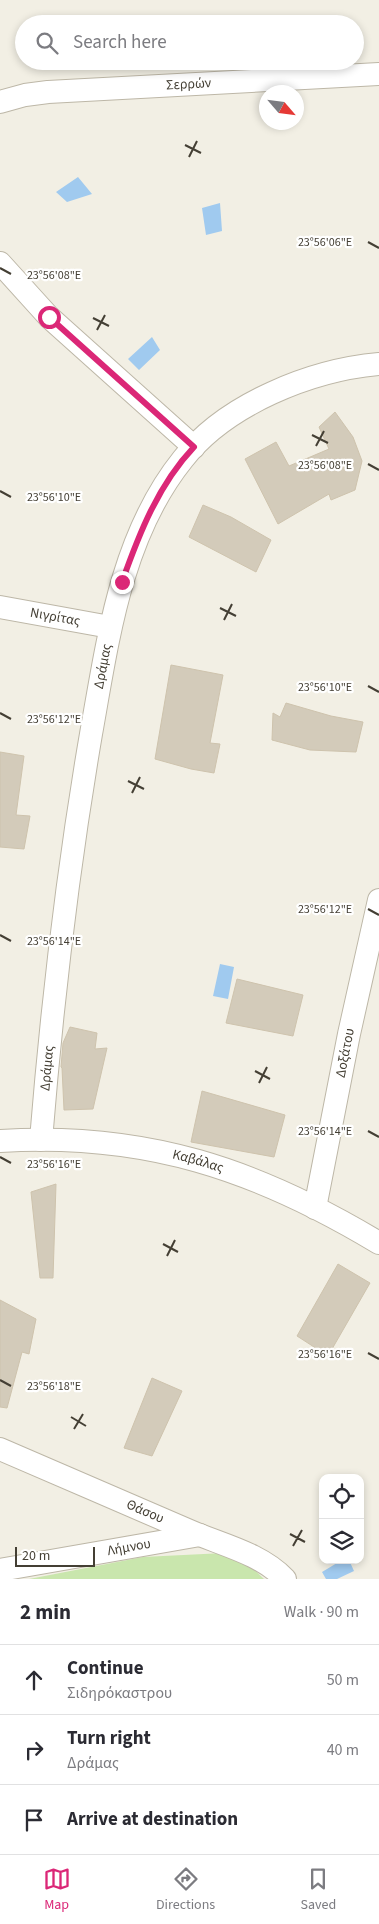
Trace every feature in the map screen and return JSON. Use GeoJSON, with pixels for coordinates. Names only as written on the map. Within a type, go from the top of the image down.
{"type":"FeatureCollection","features":[{"type":"Feature","properties":{"kind":"street","name":"Σερρών"},"geometry":{"type":"LineString","coordinates":[[0,102],[24,95],[48,92],[379,74]]}},
{"type":"Feature","properties":{"kind":"street"},"geometry":{"type":"LineString","coordinates":[[0,263],[49,317],[194,447]]}},
{"type":"Feature","properties":{"kind":"street","name":"Δράμας"},"geometry":{"type":"LineString","coordinates":[[41,1140],[65,903],[80,797],[110,627],[122,582],[149,513],[173,473],[194,447],[235,413],[288,386],[339,371],[379,364]]}},
{"type":"Feature","properties":{"kind":"street","name":"Νιγρίτας"},"geometry":{"type":"LineString","coordinates":[[0,607],[110,627]]}},
{"type":"Feature","properties":{"kind":"street","name":"Δοξάτου"},"geometry":{"type":"LineString","coordinates":[[315,1208],[349,1034],[379,900]]}},
{"type":"Feature","properties":{"kind":"street","name":"Καβάλας"},"geometry":{"type":"LineString","coordinates":[[0,1141],[103,1142],[156,1150],[189,1158],[273,1187],[379,1243]]}},
{"type":"Feature","properties":{"kind":"street","name":"Θάσου"},"geometry":{"type":"LineString","coordinates":[[0,1449],[241,1551],[259,1560],[285,1579]]}},
{"type":"Feature","properties":{"kind":"street","name":"Λήμνου"},"geometry":{"type":"LineString","coordinates":[[0,1570],[200,1535]]}},
{"type":"Feature","properties":{"kind":"green space"},"geometry":{"type":"Polygon","coordinates":[[[224,1553],[247,1563],[264,1579],[29,1579],[143,1557],[224,1553]]]}},
{"type":"Feature","properties":{"kind":"water"},"geometry":{"type":"Polygon","coordinates":[[[78,177],[92,194],[67,202],[56,192],[78,177]]]}},
{"type":"Feature","properties":{"kind":"water"},"geometry":{"type":"Polygon","coordinates":[[[220,203],[222,231],[206,235],[202,208],[220,203]]]}},
{"type":"Feature","properties":{"kind":"water"},"geometry":{"type":"Polygon","coordinates":[[[152,337],[160,350],[139,370],[128,359],[152,337]]]}},
{"type":"Feature","properties":{"kind":"water"},"geometry":{"type":"Polygon","coordinates":[[[220,964],[234,967],[228,999],[213,996],[220,964]]]}},
{"type":"Feature","properties":{"kind":"water"},"geometry":{"type":"Polygon","coordinates":[[[335,1564],[351,1564],[354,1571],[337,1579],[326,1579],[322,1572],[335,1564]]]}},
{"type":"Feature","properties":{"kind":"building"},"geometry":{"type":"Polygon","coordinates":[[[335,412],[353,437],[362,461],[355,490],[331,500],[329,494],[278,524],[245,459],[276,442],[289,466],[329,449],[319,427],[335,412]]]}},
{"type":"Feature","properties":{"kind":"building"},"geometry":{"type":"Polygon","coordinates":[[[203,505],[231,517],[271,540],[256,572],[189,537],[203,505]]]}},
{"type":"Feature","properties":{"kind":"building"},"geometry":{"type":"Polygon","coordinates":[[[171,665],[223,675],[210,743],[220,744],[214,773],[155,759],[171,665]]]}},
{"type":"Feature","properties":{"kind":"building"},"geometry":{"type":"Polygon","coordinates":[[[286,703],[331,716],[363,722],[356,752],[310,750],[272,740],[273,713],[280,717],[286,703]]]}},
{"type":"Feature","properties":{"kind":"building"},"geometry":{"type":"Polygon","coordinates":[[[0,752],[24,756],[16,815],[30,816],[24,849],[0,847],[0,752]]]}},
{"type":"Feature","properties":{"kind":"building"},"geometry":{"type":"Polygon","coordinates":[[[237,979],[303,995],[293,1036],[226,1023],[237,979]]]}},
{"type":"Feature","properties":{"kind":"building"},"geometry":{"type":"Polygon","coordinates":[[[70,1027],[97,1033],[95,1049],[107,1048],[93,1109],[64,1110],[61,1067],[63,1043],[70,1027]]]}},
{"type":"Feature","properties":{"kind":"building"},"geometry":{"type":"Polygon","coordinates":[[[202,1091],[285,1115],[274,1157],[191,1142],[202,1091]]]}},
{"type":"Feature","properties":{"kind":"building"},"geometry":{"type":"Polygon","coordinates":[[[56,1184],[53,1278],[40,1278],[31,1192],[56,1184]]]}},
{"type":"Feature","properties":{"kind":"building"},"geometry":{"type":"Polygon","coordinates":[[[338,1264],[370,1283],[328,1356],[297,1336],[338,1264]]]}},
{"type":"Feature","properties":{"kind":"building"},"geometry":{"type":"Polygon","coordinates":[[[0,1300],[36,1319],[29,1354],[22,1352],[7,1408],[0,1407],[0,1300]]]}},
{"type":"Feature","properties":{"kind":"building"},"geometry":{"type":"Polygon","coordinates":[[[152,1378],[182,1391],[152,1456],[124,1448],[152,1378]]]}},
{"type":"Feature","properties":{"kind":"route"},"geometry":{"type":"LineString","coordinates":[[49,317],[194,447],[161,490],[149,513],[122,582]]}}]}
